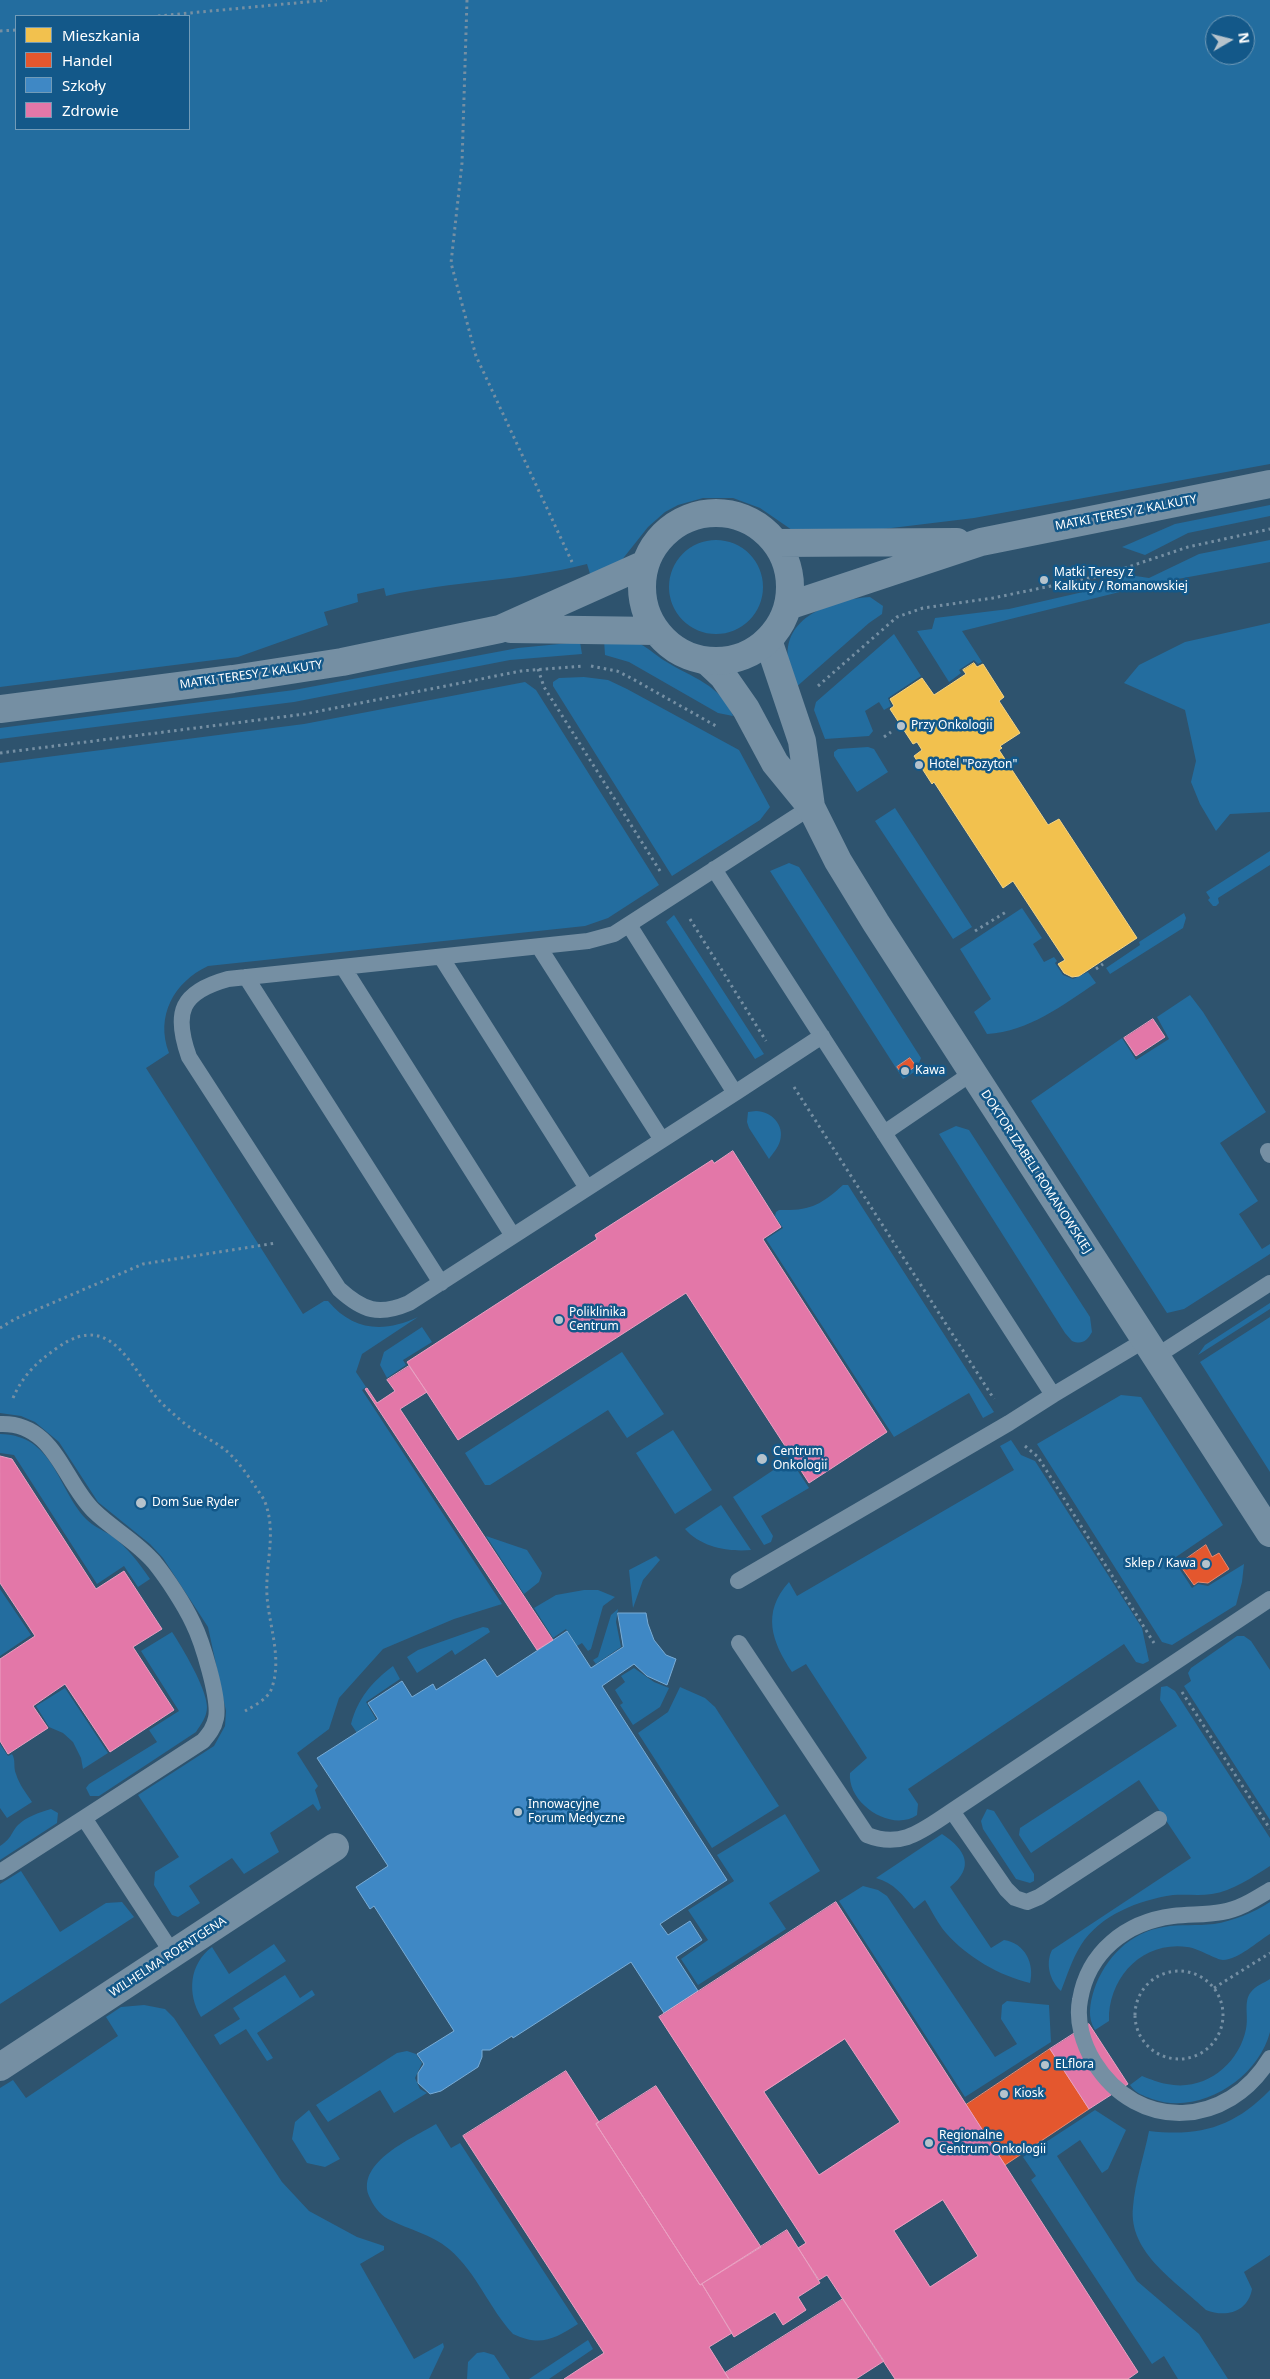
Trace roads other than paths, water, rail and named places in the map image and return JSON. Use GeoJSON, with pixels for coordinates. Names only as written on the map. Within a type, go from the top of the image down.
{"type":"FeatureCollection","features":[{"type":"Feature","properties":{"kind":"street","name":"MATKI TERESY Z KALKUTY"},"geometry":{"type":"LineString","coordinates":[[788,606],[981,542],[1270,484]]}},
{"type":"Feature","properties":{"kind":"street"},"geometry":{"type":"LineString","coordinates":[[707,513],[724,513],[741,517],[759,527],[776,543],[786,563],[790,580],[788,606],[779,626],[768,640],[744,656],[734,660],[707,661],[692,658],[677,651],[656,631],[646,614],[641,597],[641,580],[645,564],[658,539],[671,527],[688,518],[707,513]]}},
{"type":"Feature","properties":{"kind":"street","name":"MATKI TERESY Z KALKUTY"},"geometry":{"type":"LineString","coordinates":[[776,543],[981,542]]}},
{"type":"Feature","properties":{"kind":"street","name":"MATKI TERESY Z KALKUTY"},"geometry":{"type":"LineString","coordinates":[[0,709],[233,679],[342,662],[500,629],[645,564]]}},
{"type":"Feature","properties":{"kind":"street","name":"MATKI TERESY Z KALKUTY"},"geometry":{"type":"LineString","coordinates":[[500,629],[656,631]]}},
{"type":"Feature","properties":{"kind":"street","name":"DOKTOR IZABELI ROMANOWSKIEJ"},"geometry":{"type":"LineString","coordinates":[[768,640],[802,741],[811,807]]}},
{"type":"Feature","properties":{"kind":"street","name":"DOKTOR IZABELI ROMANOWSKIEJ"},"geometry":{"type":"LineString","coordinates":[[707,661],[723,676],[746,709],[775,763],[811,807],[838,862],[972,1073],[1270,1533]]}},
{"type":"Feature","properties":{"kind":"street","name":"WILHELMA ROENTGENA"},"geometry":{"type":"LineString","coordinates":[[0,2067],[335,1846]]}},
{"type":"Feature","properties":{"kind":"lane"},"geometry":{"type":"LineString","coordinates":[[811,807],[614,934],[588,941],[246,977],[208,985],[191,996],[181,1014],[180,1033],[189,1057],[339,1289],[355,1304],[375,1310],[392,1310],[409,1303],[822,1036]]}},
{"type":"Feature","properties":{"kind":"lane"},"geometry":{"type":"LineString","coordinates":[[714,869],[1053,1395]]}},
{"type":"Feature","properties":{"kind":"lane"},"geometry":{"type":"LineString","coordinates":[[629,925],[735,1093]]}},
{"type":"Feature","properties":{"kind":"lane"},"geometry":{"type":"LineString","coordinates":[[539,947],[662,1140]]}},
{"type":"Feature","properties":{"kind":"lane"},"geometry":{"type":"LineString","coordinates":[[441,957],[587,1188]]}},
{"type":"Feature","properties":{"kind":"lane"},"geometry":{"type":"LineString","coordinates":[[343,967],[514,1236]]}},
{"type":"Feature","properties":{"kind":"lane"},"geometry":{"type":"LineString","coordinates":[[246,977],[441,1283]]}},
{"type":"Feature","properties":{"kind":"lane"},"geometry":{"type":"LineString","coordinates":[[884,1133],[972,1073]]}},
{"type":"Feature","properties":{"kind":"lane"},"geometry":{"type":"LineString","coordinates":[[738,1581],[1009,1423],[1053,1395],[1150,1348],[1270,1283]]}},
{"type":"Feature","properties":{"kind":"lane"},"geometry":{"type":"LineString","coordinates":[[0,1872],[203,1741],[212,1729],[216,1717],[217,1702],[193,1623],[154,1563],[135,1542],[92,1509],[43,1439],[24,1428],[5,1424]]}},
{"type":"Feature","properties":{"kind":"lane"},"geometry":{"type":"LineString","coordinates":[[738,1643],[866,1835],[882,1841],[898,1841],[923,1830],[1270,1599]]}},
{"type":"Feature","properties":{"kind":"lane"},"geometry":{"type":"LineString","coordinates":[[952,1811],[1006,1889],[1015,1898],[1027,1902],[1039,1897],[1159,1819]]}},
{"type":"Feature","properties":{"kind":"lane"},"geometry":{"type":"LineString","coordinates":[[84,1818],[173,1954]]}},
{"type":"Feature","properties":{"kind":"lane"},"geometry":{"type":"LineString","coordinates":[[1270,1890],[1241,1906],[1224,1912],[1157,1919],[1128,1929],[1106,1946],[1089,1972],[1079,2002],[1079,2018],[1084,2041],[1090,2056],[1116,2091],[1142,2105],[1168,2113],[1202,2110],[1234,2096],[1259,2074],[1270,2058]]}},
{"type":"Feature","properties":{"kind":"place","name":"Matki Teresy z Kalkuty / Romanowskiej"},"geometry":{"type":"Point","coordinates":[1044,580]}},
{"type":"Feature","properties":{"kind":"place","name":"Przy Onkologii"},"geometry":{"type":"Point","coordinates":[901,726]}},
{"type":"Feature","properties":{"kind":"place","name":"Hotel \"Pozyton\""},"geometry":{"type":"Point","coordinates":[919,765]}},
{"type":"Feature","properties":{"kind":"place","name":"Kawa"},"geometry":{"type":"Point","coordinates":[905,1071]}},
{"type":"Feature","properties":{"kind":"place","name":"Poliklinika Centrum"},"geometry":{"type":"Point","coordinates":[559,1320]}},
{"type":"Feature","properties":{"kind":"place","name":"Centrum Onkologii"},"geometry":{"type":"Point","coordinates":[762,1459]}},
{"type":"Feature","properties":{"kind":"place","name":"Dom Sue Ryder"},"geometry":{"type":"Point","coordinates":[141,1503]}},
{"type":"Feature","properties":{"kind":"place","name":"Sklep / Kawa"},"geometry":{"type":"Point","coordinates":[1206,1564]}},
{"type":"Feature","properties":{"kind":"place","name":"Innowacyjne Forum Medyczne"},"geometry":{"type":"Point","coordinates":[518,1812]}},
{"type":"Feature","properties":{"kind":"place","name":"ELflora"},"geometry":{"type":"Point","coordinates":[1045,2065]}},
{"type":"Feature","properties":{"kind":"place","name":"Kiosk"},"geometry":{"type":"Point","coordinates":[1004,2094]}},
{"type":"Feature","properties":{"kind":"place","name":"Regionalne Centrum Onkologii"},"geometry":{"type":"Point","coordinates":[929,2143]}}]}
